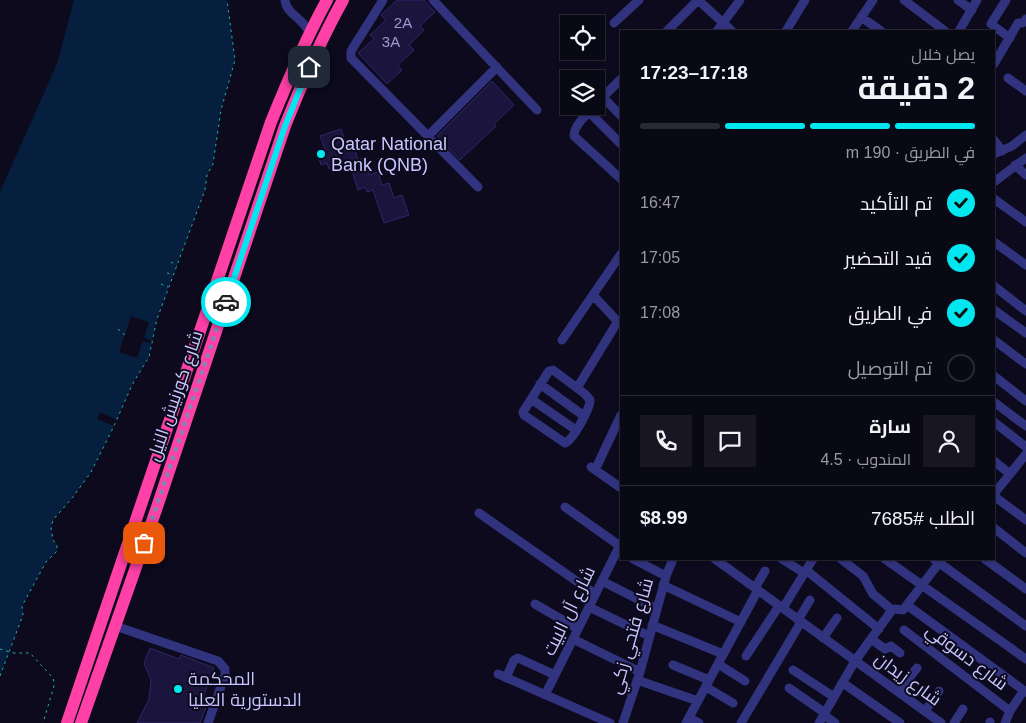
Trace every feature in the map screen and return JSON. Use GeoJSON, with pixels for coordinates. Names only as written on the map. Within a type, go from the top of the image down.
{"type":"FeatureCollection","features":[{"type":"Feature","properties":{"kind":"highway","name":"شارع كورنيش النيل"},"geometry":{"type":"LineString","coordinates":[[67,723],[272,122],[289,76],[309,32],[327,0]]}},
{"type":"Feature","properties":{"kind":"highway","name":"شارع كورنيش النيل"},"geometry":{"type":"LineString","coordinates":[[81,723],[285,126],[310,64],[343,0]]}},
{"type":"Feature","properties":{"kind":"street"},"geometry":{"type":"LineString","coordinates":[[285,0],[288,10],[302,20],[309,32]]}},
{"type":"Feature","properties":{"kind":"street"},"geometry":{"type":"LineString","coordinates":[[383,0],[350,54],[478,187]]}},
{"type":"Feature","properties":{"kind":"street"},"geometry":{"type":"LineString","coordinates":[[434,0],[537,110]]}},
{"type":"Feature","properties":{"kind":"street"},"geometry":{"type":"LineString","coordinates":[[614,23],[639,0]]}},
{"type":"Feature","properties":{"kind":"street"},"geometry":{"type":"LineString","coordinates":[[669,30],[698,0],[720,27],[740,0]]}},
{"type":"Feature","properties":{"kind":"street"},"geometry":{"type":"LineString","coordinates":[[787,30],[805,0]]}},
{"type":"Feature","properties":{"kind":"street"},"geometry":{"type":"LineString","coordinates":[[853,30],[873,0]]}},
{"type":"Feature","properties":{"kind":"street"},"geometry":{"type":"LineString","coordinates":[[904,0],[944,30]]}},
{"type":"Feature","properties":{"kind":"street"},"geometry":{"type":"LineString","coordinates":[[958,0],[972,10]]}},
{"type":"Feature","properties":{"kind":"street"},"geometry":{"type":"LineString","coordinates":[[960,30],[977,0]]}},
{"type":"Feature","properties":{"kind":"street"},"geometry":{"type":"LineString","coordinates":[[1006,0],[991,24],[1010,38]]}},
{"type":"Feature","properties":{"kind":"street"},"geometry":{"type":"LineString","coordinates":[[861,17],[880,30]]}},
{"type":"Feature","properties":{"kind":"street"},"geometry":{"type":"LineString","coordinates":[[997,53],[1010,38],[1018,22],[1023,23],[1026,19]]}},
{"type":"Feature","properties":{"kind":"street"},"geometry":{"type":"LineString","coordinates":[[428,136],[497,67]]}},
{"type":"Feature","properties":{"kind":"street"},"geometry":{"type":"LineString","coordinates":[[1008,78],[1026,91]]}},
{"type":"Feature","properties":{"kind":"street"},"geometry":{"type":"LineString","coordinates":[[605,95],[620,80]]}},
{"type":"Feature","properties":{"kind":"street"},"geometry":{"type":"LineString","coordinates":[[605,99],[620,115]]}},
{"type":"Feature","properties":{"kind":"street"},"geometry":{"type":"LineString","coordinates":[[587,115],[574,131],[574,136],[620,178]]}},
{"type":"Feature","properties":{"kind":"street"},"geometry":{"type":"LineString","coordinates":[[598,115],[620,143]]}},
{"type":"Feature","properties":{"kind":"street"},"geometry":{"type":"LineString","coordinates":[[998,153],[1012,146],[1026,135]]}},
{"type":"Feature","properties":{"kind":"street"},"geometry":{"type":"LineString","coordinates":[[995,181],[1026,158]]}},
{"type":"Feature","properties":{"kind":"street"},"geometry":{"type":"LineString","coordinates":[[1015,165],[1026,175]]}},
{"type":"Feature","properties":{"kind":"street"},"geometry":{"type":"LineString","coordinates":[[995,200],[1026,222]]}},
{"type":"Feature","properties":{"kind":"street"},"geometry":{"type":"LineString","coordinates":[[995,243],[1026,265]]}},
{"type":"Feature","properties":{"kind":"street"},"geometry":{"type":"LineString","coordinates":[[562,340],[592,295],[618,267]]}},
{"type":"Feature","properties":{"kind":"street"},"geometry":{"type":"LineString","coordinates":[[995,287],[1026,311]]}},
{"type":"Feature","properties":{"kind":"street"},"geometry":{"type":"LineString","coordinates":[[577,388],[620,323],[592,295]]}},
{"type":"Feature","properties":{"kind":"street"},"geometry":{"type":"LineString","coordinates":[[995,311],[1026,333]]}},
{"type":"Feature","properties":{"kind":"street"},"geometry":{"type":"LineString","coordinates":[[995,341],[1026,364]]}},
{"type":"Feature","properties":{"kind":"street"},"geometry":{"type":"LineString","coordinates":[[553,370],[577,388],[588,397],[590,404],[569,442],[565,442],[524,415],[523,412],[540,384],[547,374],[553,370]]}},
{"type":"Feature","properties":{"kind":"street"},"geometry":{"type":"LineString","coordinates":[[995,377],[1026,401]]}},
{"type":"Feature","properties":{"kind":"street"},"geometry":{"type":"LineString","coordinates":[[540,384],[584,416]]}},
{"type":"Feature","properties":{"kind":"street"},"geometry":{"type":"LineString","coordinates":[[531,399],[576,430]]}},
{"type":"Feature","properties":{"kind":"street"},"geometry":{"type":"LineString","coordinates":[[995,403],[1026,426]]}},
{"type":"Feature","properties":{"kind":"street"},"geometry":{"type":"LineString","coordinates":[[995,423],[1026,447]]}},
{"type":"Feature","properties":{"kind":"street"},"geometry":{"type":"LineString","coordinates":[[619,426],[593,469],[620,487]]}},
{"type":"Feature","properties":{"kind":"street"},"geometry":{"type":"LineString","coordinates":[[995,494],[1026,454]]}},
{"type":"Feature","properties":{"kind":"street"},"geometry":{"type":"LineString","coordinates":[[995,462],[1010,474]]}},
{"type":"Feature","properties":{"kind":"street"},"geometry":{"type":"LineString","coordinates":[[1018,464],[1026,470]]}},
{"type":"Feature","properties":{"kind":"street"},"geometry":{"type":"LineString","coordinates":[[995,496],[1026,520]]}},
{"type":"Feature","properties":{"kind":"street"},"geometry":{"type":"LineString","coordinates":[[565,507],[620,548]]}},
{"type":"Feature","properties":{"kind":"street"},"geometry":{"type":"LineString","coordinates":[[478,513],[595,594]]}},
{"type":"Feature","properties":{"kind":"street"},"geometry":{"type":"LineString","coordinates":[[995,529],[1026,553]]}},
{"type":"Feature","properties":{"kind":"street","name":"شارع آل البيت"},"geometry":{"type":"LineString","coordinates":[[546,695],[595,594],[620,548]]}},
{"type":"Feature","properties":{"kind":"street"},"geometry":{"type":"LineString","coordinates":[[634,560],[664,580],[741,622]]}},
{"type":"Feature","properties":{"kind":"street","name":"شارع فتحي زكي"},"geometry":{"type":"LineString","coordinates":[[623,723],[639,676],[664,580],[673,560]]}},
{"type":"Feature","properties":{"kind":"street"},"geometry":{"type":"LineString","coordinates":[[784,560],[805,572],[879,629]]}},
{"type":"Feature","properties":{"kind":"street"},"geometry":{"type":"LineString","coordinates":[[746,656],[812,560]]}},
{"type":"Feature","properties":{"kind":"street"},"geometry":{"type":"LineString","coordinates":[[842,560],[864,576],[873,594],[892,610],[902,611],[922,586],[939,560],[1026,626]]}},
{"type":"Feature","properties":{"kind":"street"},"geometry":{"type":"LineString","coordinates":[[886,560],[1026,660]]}},
{"type":"Feature","properties":{"kind":"street"},"geometry":{"type":"LineString","coordinates":[[986,560],[1026,589]]}},
{"type":"Feature","properties":{"kind":"street","name":"شارع زيدان"},"geometry":{"type":"LineString","coordinates":[[721,561],[756,589],[941,723]]}},
{"type":"Feature","properties":{"kind":"street"},"geometry":{"type":"LineString","coordinates":[[699,723],[688,721],[741,622],[765,571]]}},
{"type":"Feature","properties":{"kind":"street"},"geometry":{"type":"LineString","coordinates":[[602,581],[657,609]]}},
{"type":"Feature","properties":{"kind":"street"},"geometry":{"type":"LineString","coordinates":[[741,723],[800,621],[810,600]]}},
{"type":"Feature","properties":{"kind":"street"},"geometry":{"type":"LineString","coordinates":[[535,604],[578,629]]}},
{"type":"Feature","properties":{"kind":"street"},"geometry":{"type":"LineString","coordinates":[[907,605],[1025,691],[1010,711],[1005,723]]}},
{"type":"Feature","properties":{"kind":"street"},"geometry":{"type":"LineString","coordinates":[[589,608],[649,636]]}},
{"type":"Feature","properties":{"kind":"street"},"geometry":{"type":"LineString","coordinates":[[823,717],[856,661],[892,610]]}},
{"type":"Feature","properties":{"kind":"street"},"geometry":{"type":"LineString","coordinates":[[823,638],[837,618]]}},
{"type":"Feature","properties":{"kind":"street"},"geometry":{"type":"LineString","coordinates":[[652,625],[724,654]]}},
{"type":"Feature","properties":{"kind":"street"},"geometry":{"type":"LineString","coordinates":[[115,626],[222,664],[225,675],[208,723]]}},
{"type":"Feature","properties":{"kind":"street","name":"شارع دسوقي"},"geometry":{"type":"LineString","coordinates":[[904,630],[1010,711]]}},
{"type":"Feature","properties":{"kind":"street"},"geometry":{"type":"LineString","coordinates":[[573,639],[639,676],[698,701]]}},
{"type":"Feature","properties":{"kind":"street"},"geometry":{"type":"LineString","coordinates":[[871,639],[885,649],[891,646],[900,653]]}},
{"type":"Feature","properties":{"kind":"street"},"geometry":{"type":"LineString","coordinates":[[555,675],[518,658],[514,660],[502,676],[610,723]]}},
{"type":"Feature","properties":{"kind":"street"},"geometry":{"type":"LineString","coordinates":[[718,664],[745,681]]}},
{"type":"Feature","properties":{"kind":"street"},"geometry":{"type":"LineString","coordinates":[[673,666],[707,684],[733,704]]}},
{"type":"Feature","properties":{"kind":"street"},"geometry":{"type":"LineString","coordinates":[[898,692],[917,668]]}},
{"type":"Feature","properties":{"kind":"street"},"geometry":{"type":"LineString","coordinates":[[793,670],[834,697]]}},
{"type":"Feature","properties":{"kind":"street"},"geometry":{"type":"LineString","coordinates":[[842,683],[900,723]]}},
{"type":"Feature","properties":{"kind":"street"},"geometry":{"type":"LineString","coordinates":[[789,688],[823,717],[835,723]]}},
{"type":"Feature","properties":{"kind":"street"},"geometry":{"type":"LineString","coordinates":[[925,711],[939,691]]}},
{"type":"Feature","properties":{"kind":"street"},"geometry":{"type":"LineString","coordinates":[[954,723],[964,709]]}},
{"type":"Feature","properties":{"kind":"path"},"geometry":{"type":"LineString","coordinates":[[0,676],[23,615],[22,606],[46,562],[57,551],[57,545],[53,540],[51,528],[53,520],[91,472],[132,384],[149,357],[157,319],[205,190],[207,175],[213,164],[221,110],[235,60],[227,0]]}},
{"type":"Feature","properties":{"kind":"path"},"geometry":{"type":"LineString","coordinates":[[171,262],[177,266]]}},
{"type":"Feature","properties":{"kind":"path"},"geometry":{"type":"LineString","coordinates":[[167,273],[174,275]]}},
{"type":"Feature","properties":{"kind":"path"},"geometry":{"type":"LineString","coordinates":[[161,284],[169,288]]}},
{"type":"Feature","properties":{"kind":"path"},"geometry":{"type":"LineString","coordinates":[[118,329],[125,335]]}},
{"type":"Feature","properties":{"kind":"path"},"geometry":{"type":"LineString","coordinates":[[0,649],[13,653],[30,653],[53,678],[54,686],[43,723]]}},
{"type":"Feature","properties":{"kind":"water"},"geometry":{"type":"Polygon","coordinates":[[[74,0],[227,0],[235,60],[221,110],[213,164],[207,175],[205,190],[157,319],[149,357],[132,385],[91,472],[53,520],[51,528],[53,540],[57,545],[57,551],[46,562],[22,606],[23,615],[0,676],[0,192],[57,64],[74,0]]]}},
{"type":"Feature","properties":{"kind":"pier"},"geometry":{"type":"Polygon","coordinates":[[[131,316],[149,322],[144,338],[154,342],[153,344],[143,341],[137,358],[119,352],[131,316]]]}},
{"type":"Feature","properties":{"kind":"pier"},"geometry":{"type":"Polygon","coordinates":[[[100,412],[117,420],[114,426],[97,419],[100,412]]]}},
{"type":"Feature","properties":{"kind":"building"},"geometry":{"type":"Polygon","coordinates":[[[397,0],[424,0],[435,12],[420,26],[424,30],[409,45],[414,50],[398,65],[402,70],[387,84],[358,53],[374,39],[370,35],[386,20],[381,15],[397,0]]]}},
{"type":"Feature","properties":{"kind":"building"},"geometry":{"type":"Polygon","coordinates":[[[492,81],[514,105],[494,124],[496,126],[460,160],[437,136],[492,81]]]}},
{"type":"Feature","properties":{"kind":"building"},"geometry":{"type":"Polygon","coordinates":[[[341,129],[346,143],[352,141],[358,160],[364,158],[369,175],[378,172],[382,185],[389,183],[394,198],[402,195],[409,215],[384,223],[373,190],[367,192],[365,187],[358,190],[349,162],[329,169],[327,163],[321,165],[318,155],[326,152],[320,136],[341,129]]]}},
{"type":"Feature","properties":{"kind":"building","name":"المحكمة الدستورية العليا"},"geometry":{"type":"Polygon","coordinates":[[[150,648],[179,659],[181,655],[214,668],[202,700],[208,702],[200,723],[137,723],[149,699],[151,680],[144,663],[150,648]]]}},
{"type":"Feature","properties":{"kind":"way so far"},"geometry":{"type":"LineString","coordinates":[[144,543],[226,302]]}},
{"type":"Feature","properties":{"kind":"place","name":"Qatar National Bank (QNB)"},"geometry":{"type":"Point","coordinates":[321,154]}},
{"type":"Feature","properties":{"kind":"place","name":"المحكمة الدستورية العليا"},"geometry":{"type":"Point","coordinates":[178,689]}},
{"type":"Feature","properties":{"kind":"route"},"geometry":{"type":"LineString","coordinates":[[226,302],[285,126],[309,67]]}}]}
